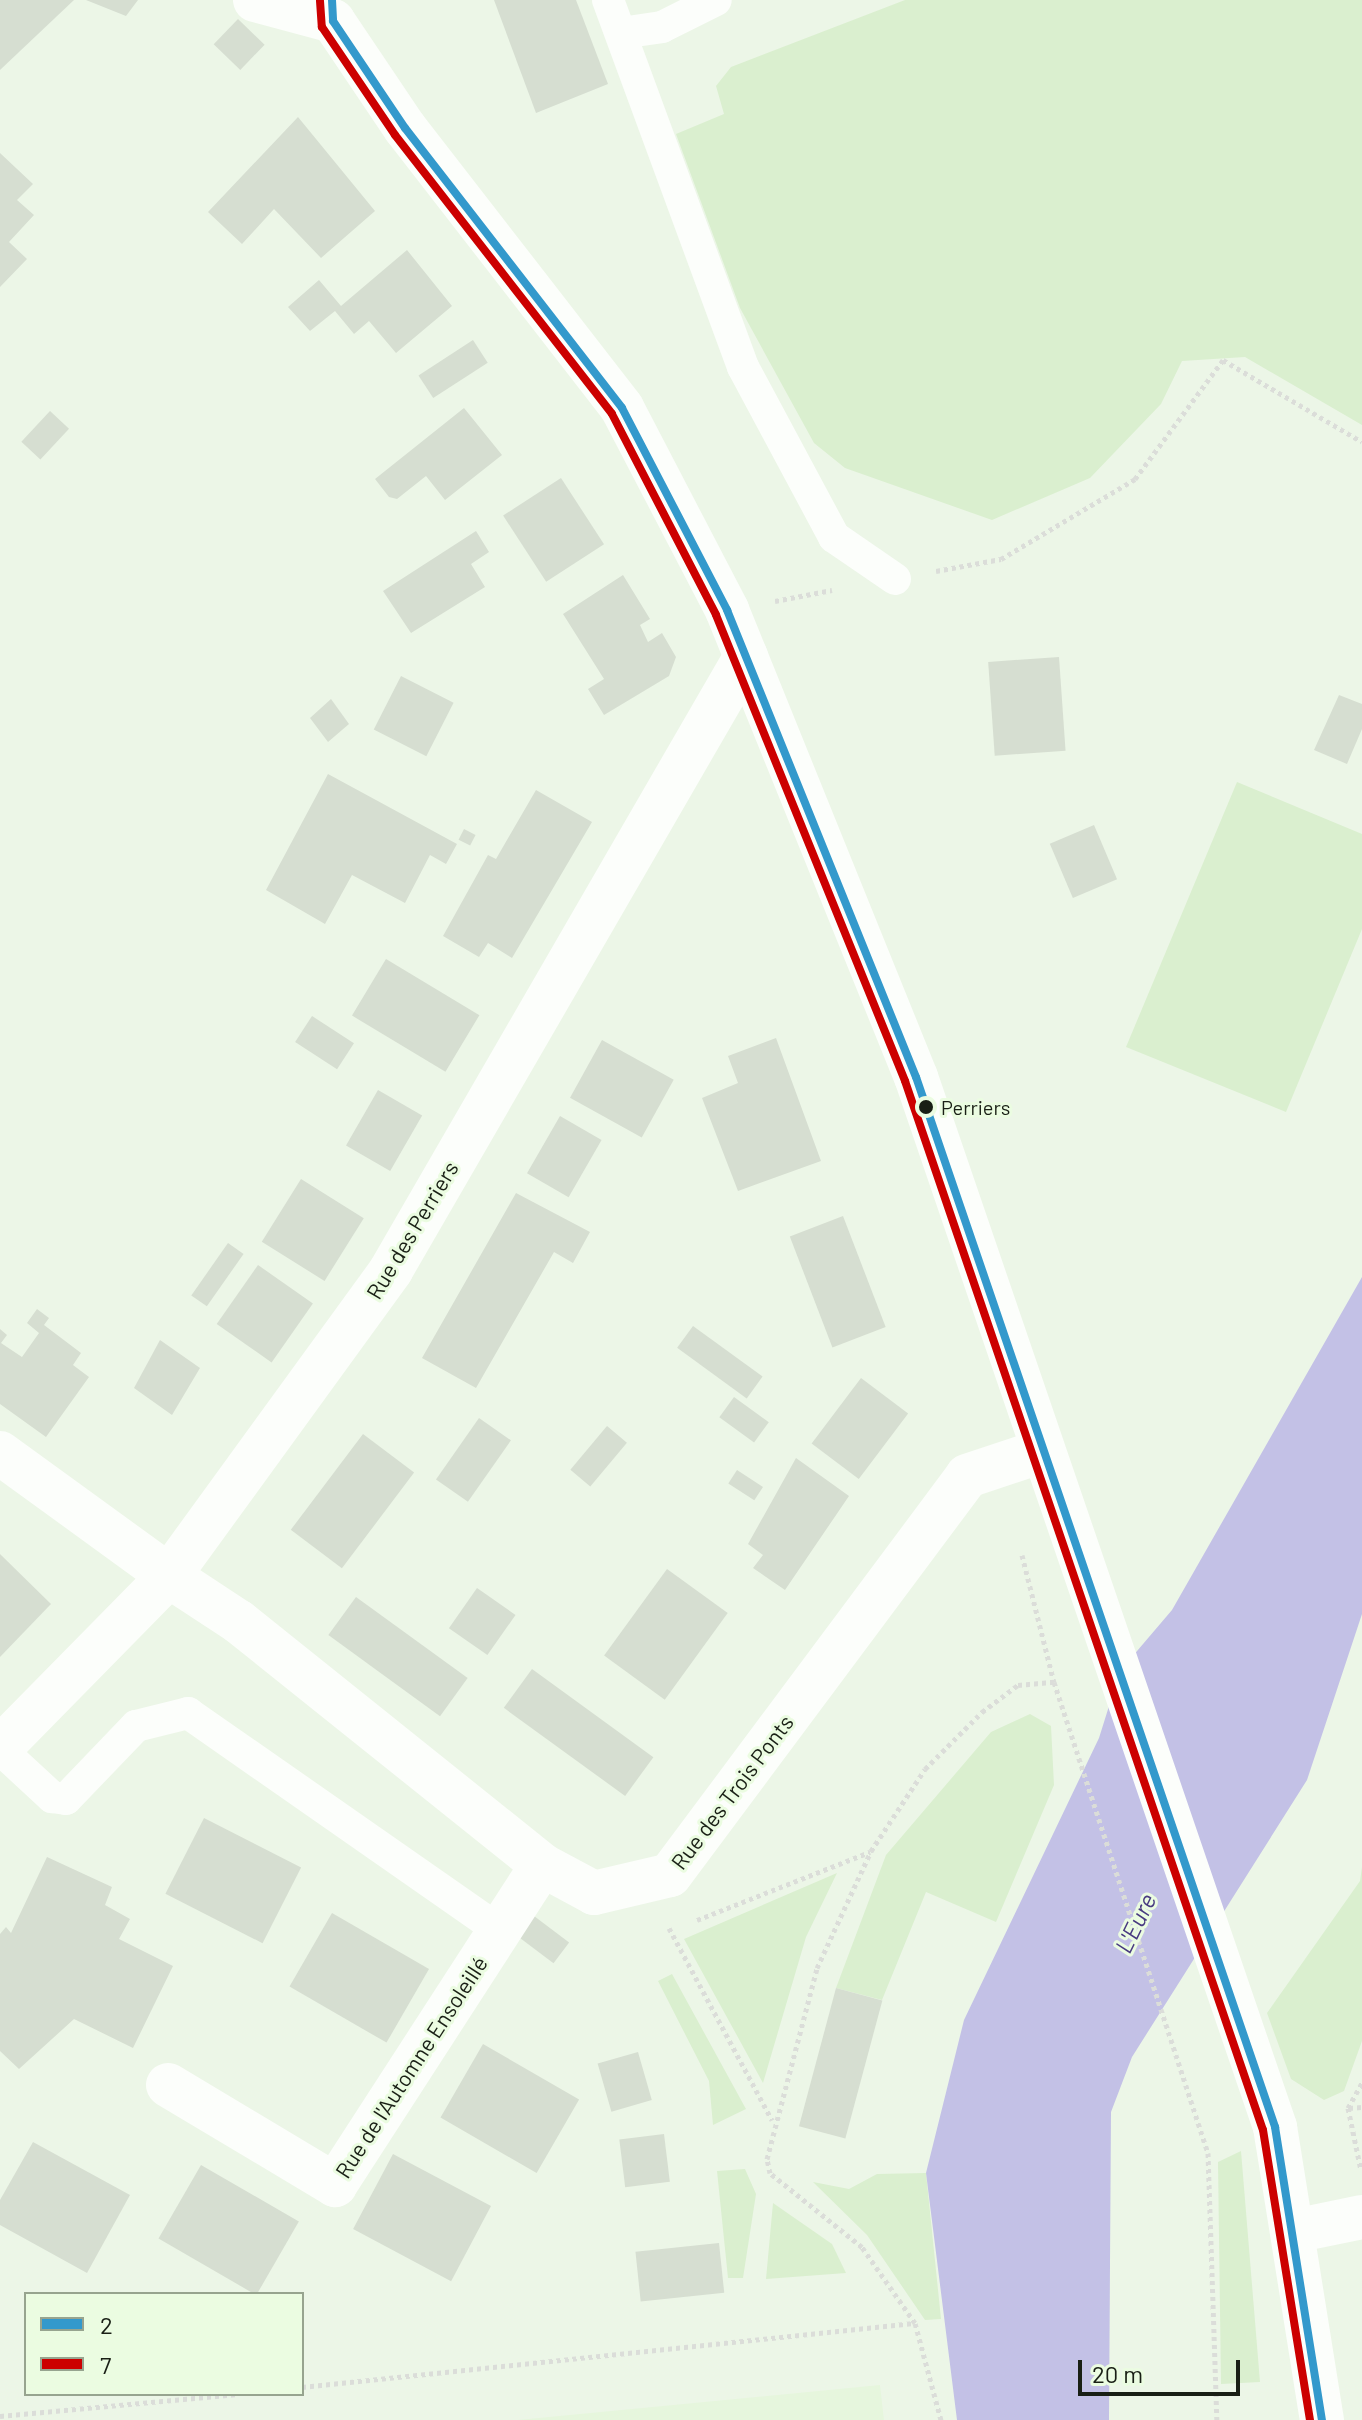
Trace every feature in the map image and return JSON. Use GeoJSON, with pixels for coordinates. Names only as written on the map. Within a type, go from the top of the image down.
{"type":"FeatureCollection","features":[{"type":"Feature","properties":{"kind":"street"},"geometry":{"type":"LineString","coordinates":[[255,0],[332,10],[405,128],[622,408],[727,610],[916,1077],[1275,2127],[1322,2420]]}},
{"type":"Feature","properties":{"kind":"street","name":"Rue des Perriers"},"geometry":{"type":"LineString","coordinates":[[0,1749],[169,1576],[391,1270],[746,656]]}},
{"type":"Feature","properties":{"kind":"street","name":"Rue des Trois Ponts"},"geometry":{"type":"LineString","coordinates":[[0,1453],[169,1576],[239,1622],[542,1865],[594,1893],[670,1875],[967,1476],[1042,1451]]}},
{"type":"Feature","properties":{"kind":"street","name":"Rue de l'Automne Ensoleillé"},"geometry":{"type":"LineString","coordinates":[[168,2085],[335,2185],[542,1865]]}},
{"type":"Feature","properties":{"kind":"street"},"geometry":{"type":"LineString","coordinates":[[1294,2231],[1362,2217]]}},
{"type":"Feature","properties":{"kind":"lane"},"geometry":{"type":"LineString","coordinates":[[608,0],[743,367],[834,537],[895,579]]}},
{"type":"Feature","properties":{"kind":"lane"},"geometry":{"type":"LineString","coordinates":[[621,33],[662,27],[716,0]]}},
{"type":"Feature","properties":{"kind":"lane"},"geometry":{"type":"LineString","coordinates":[[0,1749],[52,1797],[66,1799],[136,1726],[188,1713],[499,1930]]}},
{"type":"Feature","properties":{"kind":"path"},"geometry":{"type":"LineString","coordinates":[[727,610],[1001,559],[1135,479],[1223,360],[1362,442]]}},
{"type":"Feature","properties":{"kind":"path"},"geometry":{"type":"LineString","coordinates":[[1020,1547],[1070,1736],[1208,2153],[1217,2420]]}},
{"type":"Feature","properties":{"kind":"path"},"geometry":{"type":"LineString","coordinates":[[941,2420],[915,2323],[862,2247],[770,2173],[773,2121],[817,1968],[871,1851],[925,1769],[982,1712],[1018,1685],[1054,1682]]}},
{"type":"Feature","properties":{"kind":"path"},"geometry":{"type":"LineString","coordinates":[[671,1930],[871,1851]]}},
{"type":"Feature","properties":{"kind":"path"},"geometry":{"type":"LineString","coordinates":[[641,1882],[671,1930],[773,2121]]}},
{"type":"Feature","properties":{"kind":"path"},"geometry":{"type":"LineString","coordinates":[[1362,2083],[1348,2108],[1362,2176]]}},
{"type":"Feature","properties":{"kind":"path"},"geometry":{"type":"LineString","coordinates":[[1348,2108],[1362,2107]]}},
{"type":"Feature","properties":{"kind":"path"},"geometry":{"type":"LineString","coordinates":[[304,2387],[915,2323]]}},
{"type":"Feature","properties":{"kind":"path"},"geometry":{"type":"LineString","coordinates":[[0,2416],[216,2396]]}},
{"type":"Feature","properties":{"kind":"shaded area"},"geometry":{"type":"Polygon","coordinates":[[[905,0],[1362,0],[1362,425],[1245,357],[1182,361],[1161,404],[1090,478],[992,520],[845,468],[814,443],[740,308],[676,134],[724,114],[716,86],[731,67],[905,0]]]}},
{"type":"Feature","properties":{"kind":"shaded area"},"geometry":{"type":"Polygon","coordinates":[[[1237,782],[1362,834],[1362,929],[1286,1112],[1126,1047],[1237,782]]]}},
{"type":"Feature","properties":{"kind":"shaded area"},"geometry":{"type":"Polygon","coordinates":[[[1030,1714],[1051,1726],[1054,1785],[996,1922],[926,1892],[882,2000],[836,1988],[886,1855],[991,1732],[1030,1714]]]}},
{"type":"Feature","properties":{"kind":"shaded area"},"geometry":{"type":"Polygon","coordinates":[[[1362,1867],[1362,2041],[1344,2091],[1324,2100],[1291,2079],[1267,2013],[1360,1881],[1362,1867]]]}},
{"type":"Feature","properties":{"kind":"shaded area"},"geometry":{"type":"Polygon","coordinates":[[[837,1873],[806,1937],[763,2083],[684,1939],[837,1873]]]}},
{"type":"Feature","properties":{"kind":"shaded area"},"geometry":{"type":"Polygon","coordinates":[[[672,1974],[746,2109],[713,2125],[709,2081],[658,1981],[672,1974]]]}},
{"type":"Feature","properties":{"kind":"shaded area"},"geometry":{"type":"Polygon","coordinates":[[[1241,2151],[1260,2382],[1221,2384],[1218,2162],[1241,2151]]]}},
{"type":"Feature","properties":{"kind":"shaded area"},"geometry":{"type":"Polygon","coordinates":[[[745,2169],[756,2194],[743,2278],[728,2278],[717,2171],[745,2169]]]}},
{"type":"Feature","properties":{"kind":"shaded area"},"geometry":{"type":"Polygon","coordinates":[[[926,2173],[941,2319],[925,2320],[867,2235],[813,2182],[849,2189],[877,2174],[926,2173]]]}},
{"type":"Feature","properties":{"kind":"shaded area"},"geometry":{"type":"Polygon","coordinates":[[[773,2203],[832,2244],[846,2273],[766,2279],[773,2203]]]}},
{"type":"Feature","properties":{"kind":"shaded area"},"geometry":{"type":"Polygon","coordinates":[[[880,2385],[884,2420],[518,2420],[880,2385]]]}},
{"type":"Feature","properties":{"kind":"water","name":"L'Eure"},"geometry":{"type":"Polygon","coordinates":[[[1362,1277],[1362,1614],[1307,1780],[1132,2057],[1111,2112],[1109,2420],[957,2420],[926,2173],[964,2020],[1099,1738],[1120,1671],[1172,1610],[1362,1277]]]}},
{"type":"Feature","properties":{"kind":"building"},"geometry":{"type":"Polygon","coordinates":[[[0,0],[74,0],[0,70],[0,0]]]}},
{"type":"Feature","properties":{"kind":"building"},"geometry":{"type":"Polygon","coordinates":[[[86,0],[138,0],[126,16],[86,0]]]}},
{"type":"Feature","properties":{"kind":"building"},"geometry":{"type":"Polygon","coordinates":[[[494,0],[576,0],[608,84],[536,113],[494,0]]]}},
{"type":"Feature","properties":{"kind":"building"},"geometry":{"type":"Polygon","coordinates":[[[238,19],[265,45],[240,70],[214,44],[238,19]]]}},
{"type":"Feature","properties":{"kind":"building"},"geometry":{"type":"Polygon","coordinates":[[[298,117],[375,211],[321,258],[274,209],[242,244],[208,212],[298,117]]]}},
{"type":"Feature","properties":{"kind":"building"},"geometry":{"type":"Polygon","coordinates":[[[0,153],[33,184],[17,200],[34,215],[9,242],[27,259],[0,287],[0,153]]]}},
{"type":"Feature","properties":{"kind":"building"},"geometry":{"type":"Polygon","coordinates":[[[407,250],[452,306],[396,353],[369,321],[354,334],[335,311],[310,331],[288,307],[319,280],[341,306],[407,250]]]}},
{"type":"Feature","properties":{"kind":"building"},"geometry":{"type":"Polygon","coordinates":[[[473,340],[488,363],[433,398],[418,375],[473,340]]]}},
{"type":"Feature","properties":{"kind":"building"},"geometry":{"type":"Polygon","coordinates":[[[464,408],[502,455],[445,500],[426,476],[397,499],[389,497],[375,479],[464,408]]]}},
{"type":"Feature","properties":{"kind":"building"},"geometry":{"type":"Polygon","coordinates":[[[50,411],[69,429],[40,459],[21,442],[50,411]]]}},
{"type":"Feature","properties":{"kind":"building"},"geometry":{"type":"Polygon","coordinates":[[[561,478],[604,544],[546,582],[503,516],[561,478]]]}},
{"type":"Feature","properties":{"kind":"building"},"geometry":{"type":"Polygon","coordinates":[[[476,531],[489,552],[471,564],[485,587],[411,633],[383,591],[476,531]]]}},
{"type":"Feature","properties":{"kind":"building"},"geometry":{"type":"Polygon","coordinates":[[[623,575],[650,619],[640,625],[648,642],[662,633],[676,657],[669,676],[604,715],[588,689],[604,679],[563,614],[623,575]]]}},
{"type":"Feature","properties":{"kind":"building"},"geometry":{"type":"Polygon","coordinates":[[[1059,657],[1066,751],[995,756],[988,662],[1059,657]]]}},
{"type":"Feature","properties":{"kind":"building"},"geometry":{"type":"Polygon","coordinates":[[[401,676],[454,703],[426,756],[374,729],[401,676]]]}},
{"type":"Feature","properties":{"kind":"building"},"geometry":{"type":"Polygon","coordinates":[[[1339,695],[1362,704],[1362,729],[1347,764],[1314,750],[1339,695]]]}},
{"type":"Feature","properties":{"kind":"building"},"geometry":{"type":"Polygon","coordinates":[[[331,699],[349,724],[328,742],[310,718],[331,699]]]}},
{"type":"Feature","properties":{"kind":"building"},"geometry":{"type":"Polygon","coordinates":[[[328,774],[457,844],[446,864],[430,855],[405,903],[352,875],[325,924],[266,890],[328,774]]]}},
{"type":"Feature","properties":{"kind":"building"},"geometry":{"type":"Polygon","coordinates":[[[536,790],[592,822],[512,958],[488,943],[479,957],[443,936],[488,855],[496,859],[536,790]]]}},
{"type":"Feature","properties":{"kind":"building"},"geometry":{"type":"Polygon","coordinates":[[[1094,825],[1117,879],[1073,898],[1050,844],[1094,825]]]}},
{"type":"Feature","properties":{"kind":"building"},"geometry":{"type":"Polygon","coordinates":[[[464,829],[476,835],[470,846],[459,840],[464,829]]]}},
{"type":"Feature","properties":{"kind":"building"},"geometry":{"type":"Polygon","coordinates":[[[386,959],[479,1015],[445,1072],[352,1016],[386,959]]]}},
{"type":"Feature","properties":{"kind":"building"},"geometry":{"type":"Polygon","coordinates":[[[312,1016],[354,1043],[337,1069],[295,1042],[312,1016]]]}},
{"type":"Feature","properties":{"kind":"building"},"geometry":{"type":"Polygon","coordinates":[[[776,1038],[821,1161],[738,1191],[702,1098],[738,1083],[728,1056],[776,1038]]]}},
{"type":"Feature","properties":{"kind":"building"},"geometry":{"type":"Polygon","coordinates":[[[602,1040],[674,1080],[642,1137],[570,1098],[602,1040]]]}},
{"type":"Feature","properties":{"kind":"building"},"geometry":{"type":"Polygon","coordinates":[[[378,1090],[422,1116],[390,1171],[346,1145],[378,1090]]]}},
{"type":"Feature","properties":{"kind":"building"},"geometry":{"type":"Polygon","coordinates":[[[560,1116],[602,1140],[569,1197],[527,1173],[560,1116]]]}},
{"type":"Feature","properties":{"kind":"building"},"geometry":{"type":"Polygon","coordinates":[[[301,1179],[364,1218],[325,1281],[262,1242],[301,1179]]]}},
{"type":"Feature","properties":{"kind":"building"},"geometry":{"type":"Polygon","coordinates":[[[516,1193],[590,1232],[573,1263],[554,1252],[476,1388],[422,1358],[516,1193]]]}},
{"type":"Feature","properties":{"kind":"building"},"geometry":{"type":"Polygon","coordinates":[[[843,1216],[886,1327],[832,1348],[790,1236],[843,1216]]]}},
{"type":"Feature","properties":{"kind":"building"},"geometry":{"type":"Polygon","coordinates":[[[228,1243],[244,1254],[207,1306],[191,1295],[228,1243]]]}},
{"type":"Feature","properties":{"kind":"building"},"geometry":{"type":"Polygon","coordinates":[[[258,1265],[313,1303],[272,1362],[217,1324],[258,1265]]]}},
{"type":"Feature","properties":{"kind":"building"},"geometry":{"type":"Polygon","coordinates":[[[37,1309],[49,1318],[44,1325],[81,1353],[73,1365],[89,1377],[46,1437],[0,1404],[0,1329],[7,1335],[1,1343],[22,1357],[39,1333],[27,1323],[37,1309]]]}},
{"type":"Feature","properties":{"kind":"building"},"geometry":{"type":"Polygon","coordinates":[[[693,1326],[763,1377],[747,1398],[677,1348],[693,1326]]]}},
{"type":"Feature","properties":{"kind":"building"},"geometry":{"type":"Polygon","coordinates":[[[160,1340],[200,1368],[172,1415],[134,1388],[160,1340]]]}},
{"type":"Feature","properties":{"kind":"building"},"geometry":{"type":"Polygon","coordinates":[[[861,1378],[908,1414],[859,1479],[812,1443],[861,1378]]]}},
{"type":"Feature","properties":{"kind":"building"},"geometry":{"type":"Polygon","coordinates":[[[734,1397],[769,1422],[754,1443],[719,1417],[734,1397]]]}},
{"type":"Feature","properties":{"kind":"building"},"geometry":{"type":"Polygon","coordinates":[[[479,1418],[511,1440],[468,1502],[436,1479],[479,1418]]]}},
{"type":"Feature","properties":{"kind":"building"},"geometry":{"type":"Polygon","coordinates":[[[607,1426],[627,1443],[590,1486],[570,1470],[607,1426]]]}},
{"type":"Feature","properties":{"kind":"building"},"geometry":{"type":"Polygon","coordinates":[[[363,1434],[414,1473],[342,1568],[291,1530],[363,1434]]]}},
{"type":"Feature","properties":{"kind":"building"},"geometry":{"type":"Polygon","coordinates":[[[796,1458],[849,1496],[785,1590],[753,1568],[763,1555],[748,1544],[796,1458]]]}},
{"type":"Feature","properties":{"kind":"building"},"geometry":{"type":"Polygon","coordinates":[[[737,1470],[763,1487],[754,1500],[728,1483],[737,1470]]]}},
{"type":"Feature","properties":{"kind":"building"},"geometry":{"type":"Polygon","coordinates":[[[0,1554],[51,1604],[0,1657],[0,1554]]]}},
{"type":"Feature","properties":{"kind":"building"},"geometry":{"type":"Polygon","coordinates":[[[667,1569],[728,1613],[665,1700],[604,1656],[667,1569]]]}},
{"type":"Feature","properties":{"kind":"building"},"geometry":{"type":"Polygon","coordinates":[[[477,1588],[516,1615],[487,1655],[449,1628],[477,1588]]]}},
{"type":"Feature","properties":{"kind":"building"},"geometry":{"type":"Polygon","coordinates":[[[356,1597],[468,1678],[440,1716],[328,1635],[356,1597]]]}},
{"type":"Feature","properties":{"kind":"building"},"geometry":{"type":"Polygon","coordinates":[[[532,1669],[653,1757],[625,1796],[504,1708],[532,1669]]]}},
{"type":"Feature","properties":{"kind":"building"},"geometry":{"type":"Polygon","coordinates":[[[204,1818],[301,1867],[263,1943],[165,1894],[204,1818]]]}},
{"type":"Feature","properties":{"kind":"building"},"geometry":{"type":"Polygon","coordinates":[[[47,1857],[112,1887],[105,1905],[130,1919],[119,1939],[173,1966],[133,2048],[74,2019],[19,2069],[0,2051],[0,1934],[6,1927],[11,1933],[47,1857]]]}},
{"type":"Feature","properties":{"kind":"building"},"geometry":{"type":"Polygon","coordinates":[[[332,1913],[429,1969],[386,2043],[290,1987],[332,1913]]]}},
{"type":"Feature","properties":{"kind":"building"},"geometry":{"type":"Polygon","coordinates":[[[534,1916],[569,1942],[553,1963],[518,1937],[534,1916]]]}},
{"type":"Feature","properties":{"kind":"building"},"geometry":{"type":"Polygon","coordinates":[[[836,1988],[882,2000],[845,2139],[799,2126],[836,1988]]]}},
{"type":"Feature","properties":{"kind":"building"},"geometry":{"type":"Polygon","coordinates":[[[483,2044],[579,2100],[537,2173],[441,2118],[483,2044]]]}},
{"type":"Feature","properties":{"kind":"building"},"geometry":{"type":"Polygon","coordinates":[[[638,2052],[652,2100],[611,2112],[598,2064],[638,2052]]]}},
{"type":"Feature","properties":{"kind":"building"},"geometry":{"type":"Polygon","coordinates":[[[664,2134],[670,2182],[625,2187],[619,2139],[664,2134]]]}},
{"type":"Feature","properties":{"kind":"building"},"geometry":{"type":"Polygon","coordinates":[[[33,2142],[130,2195],[87,2273],[0,2225],[0,2200],[33,2142]]]}},
{"type":"Feature","properties":{"kind":"building"},"geometry":{"type":"Polygon","coordinates":[[[393,2154],[491,2206],[451,2281],[353,2229],[393,2154]]]}},
{"type":"Feature","properties":{"kind":"building"},"geometry":{"type":"Polygon","coordinates":[[[201,2165],[299,2222],[258,2292],[251,2292],[158,2239],[201,2165]]]}},
{"type":"Feature","properties":{"kind":"building"},"geometry":{"type":"Polygon","coordinates":[[[719,2243],[724,2293],[641,2302],[635,2252],[719,2243]]]}},
{"type":"Feature","properties":{"kind":"transit line","name":"2"},"geometry":{"type":"LineString","coordinates":[[332,0],[333,21],[405,128],[622,408],[727,610],[916,1077],[1275,2127],[1322,2420]]}},
{"type":"Feature","properties":{"kind":"transit line","name":"7"},"geometry":{"type":"LineString","coordinates":[[320,1],[322,27],[395,135],[612,414],[716,615],[905,1081],[1263,2130],[1310,2420]]}},
{"type":"Feature","properties":{"kind":"place","name":"Perriers"},"geometry":{"type":"Point","coordinates":[926,1107]}}]}
